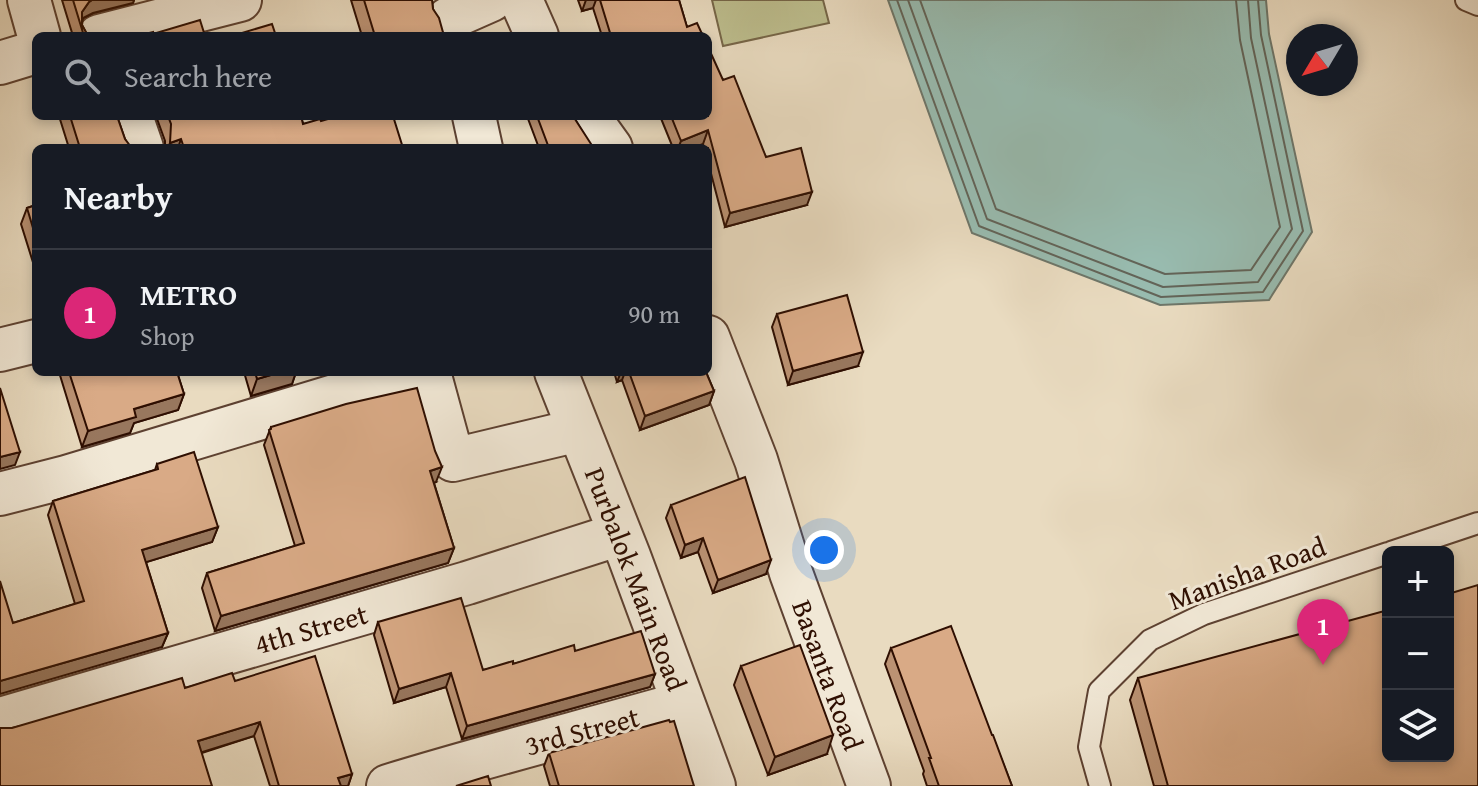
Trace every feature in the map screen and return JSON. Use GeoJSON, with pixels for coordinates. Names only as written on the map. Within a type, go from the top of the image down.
{"type":"FeatureCollection","features":[{"type":"Feature","properties":{"kind":"street"},"geometry":{"type":"LineString","coordinates":[[29,0],[38,32]]}},
{"type":"Feature","properties":{"kind":"street"},"geometry":{"type":"LineString","coordinates":[[116,32],[240,0]]}},
{"type":"Feature","properties":{"kind":"street"},"geometry":{"type":"LineString","coordinates":[[447,18],[491,0]]}},
{"type":"Feature","properties":{"kind":"street"},"geometry":{"type":"LineString","coordinates":[[521,0],[535,32]]}},
{"type":"Feature","properties":{"kind":"street"},"geometry":{"type":"LineString","coordinates":[[0,63],[32,53]]}},
{"type":"Feature","properties":{"kind":"street"},"geometry":{"type":"LineString","coordinates":[[132,120],[141,144]]}},
{"type":"Feature","properties":{"kind":"street"},"geometry":{"type":"LineString","coordinates":[[475,120],[480,144]]}},
{"type":"Feature","properties":{"kind":"street"},"geometry":{"type":"LineString","coordinates":[[591,120],[608,144]]}},
{"type":"Feature","properties":{"kind":"street"},"geometry":{"type":"LineString","coordinates":[[0,350],[32,342]]}},
{"type":"Feature","properties":{"kind":"street","name":"Basanta Road"},"geometry":{"type":"LineString","coordinates":[[712,347],[756,460],[791,573],[869,786]]}},
{"type":"Feature","properties":{"kind":"street"},"geometry":{"type":"LineString","coordinates":[[0,494],[334,396],[417,376]]}},
{"type":"Feature","properties":{"kind":"street"},"geometry":{"type":"LineString","coordinates":[[430,376],[453,460],[579,430]]}},
{"type":"Feature","properties":{"kind":"street","name":"Purbalok Main Road"},"geometry":{"type":"LineString","coordinates":[[558,376],[714,786]]}},
{"type":"Feature","properties":{"kind":"street","name":"4th Street"},"geometry":{"type":"LineString","coordinates":[[0,719],[452,588],[620,534]]}},
{"type":"Feature","properties":{"kind":"street","name":"3rd Street"},"geometry":{"type":"LineString","coordinates":[[388,786],[683,703]]}},
{"type":"Feature","properties":{"kind":"lane"},"geometry":{"type":"LineString","coordinates":[[1466,0],[1478,5]]}},
{"type":"Feature","properties":{"kind":"lane","name":"Manisha Road"},"geometry":{"type":"LineString","coordinates":[[1408,546],[1478,523]]}},
{"type":"Feature","properties":{"kind":"lane","name":"Manisha Road"},"geometry":{"type":"LineString","coordinates":[[1100,786],[1089,747],[1099,691],[1150,640],[1204,614],[1382,555]]}},
{"type":"Feature","properties":{"kind":"green space"},"geometry":{"type":"Polygon","coordinates":[[[712,0],[823,0],[829,23],[723,46],[712,0]]]}},
{"type":"Feature","properties":{"kind":"water"},"geometry":{"type":"Polygon","coordinates":[[[888,0],[1266,0],[1269,34],[1312,232],[1269,300],[1160,305],[972,233],[888,0]]]}},
{"type":"Feature","properties":{"kind":"building"},"geometry":{"type":"Polygon","coordinates":[[[73,0],[92,0],[82,12],[82,25],[86,32],[83,32],[73,0]]]}},
{"type":"Feature","properties":{"kind":"building"},"geometry":{"type":"Polygon","coordinates":[[[364,0],[432,0],[443,32],[374,32],[364,0]]]}},
{"type":"Feature","properties":{"kind":"building"},"geometry":{"type":"Polygon","coordinates":[[[600,0],[679,0],[687,27],[697,23],[701,32],[610,32],[600,0]]]}},
{"type":"Feature","properties":{"kind":"building"},"geometry":{"type":"Polygon","coordinates":[[[200,20],[204,32],[160,32],[200,20]]]}},
{"type":"Feature","properties":{"kind":"building"},"geometry":{"type":"Polygon","coordinates":[[[272,24],[275,32],[245,32],[272,24]]]}},
{"type":"Feature","properties":{"kind":"building"},"geometry":{"type":"Polygon","coordinates":[[[712,56],[723,80],[734,76],[766,157],[801,148],[812,192],[730,213],[708,130],[681,141],[673,120],[712,120],[712,56]]]}},
{"type":"Feature","properties":{"kind":"building"},"geometry":{"type":"Polygon","coordinates":[[[71,120],[118,120],[129,144],[79,144],[71,120]]]}},
{"type":"Feature","properties":{"kind":"building"},"geometry":{"type":"Polygon","coordinates":[[[170,120],[302,120],[303,124],[317,120],[394,120],[402,144],[183,144],[181,139],[170,143],[170,120]]]}},
{"type":"Feature","properties":{"kind":"building"},"geometry":{"type":"Polygon","coordinates":[[[538,120],[576,120],[591,144],[548,144],[538,120]]]}},
{"type":"Feature","properties":{"kind":"building"},"geometry":{"type":"Polygon","coordinates":[[[32,206],[32,225],[27,208],[32,206]]]}},
{"type":"Feature","properties":{"kind":"building"},"geometry":{"type":"Polygon","coordinates":[[[847,295],[863,352],[793,371],[777,314],[847,295]]]}},
{"type":"Feature","properties":{"kind":"building"},"geometry":{"type":"Polygon","coordinates":[[[70,376],[178,376],[184,394],[134,409],[136,417],[88,431],[70,376]]]}},
{"type":"Feature","properties":{"kind":"building"},"geometry":{"type":"Polygon","coordinates":[[[630,376],[708,376],[714,391],[645,416],[630,376]]]}},
{"type":"Feature","properties":{"kind":"building"},"geometry":{"type":"Polygon","coordinates":[[[0,388],[20,452],[0,457],[0,388]]]}},
{"type":"Feature","properties":{"kind":"building"},"geometry":{"type":"Polygon","coordinates":[[[417,388],[442,467],[430,471],[454,548],[221,616],[207,573],[304,543],[269,430],[271,427],[346,404],[417,388]]]}},
{"type":"Feature","properties":{"kind":"building"},"geometry":{"type":"Polygon","coordinates":[[[194,452],[218,527],[142,550],[168,633],[0,681],[0,581],[13,623],[84,601],[53,501],[158,469],[157,464],[194,452]]]}},
{"type":"Feature","properties":{"kind":"building"},"geometry":{"type":"Polygon","coordinates":[[[745,477],[771,560],[718,580],[703,538],[685,545],[671,505],[745,477]]]}},
{"type":"Feature","properties":{"kind":"building"},"geometry":{"type":"Polygon","coordinates":[[[1478,585],[1478,786],[1168,786],[1138,678],[1382,612],[1382,762],[1454,762],[1454,592],[1478,585]]]}},
{"type":"Feature","properties":{"kind":"building"},"geometry":{"type":"Polygon","coordinates":[[[461,598],[483,670],[574,645],[575,651],[641,631],[655,674],[467,726],[451,673],[399,689],[378,622],[461,598]]]}},
{"type":"Feature","properties":{"kind":"building"},"geometry":{"type":"Polygon","coordinates":[[[951,626],[1012,786],[939,786],[891,648],[951,626]]]}},
{"type":"Feature","properties":{"kind":"building"},"geometry":{"type":"Polygon","coordinates":[[[800,645],[833,735],[775,757],[741,666],[800,645]]]}},
{"type":"Feature","properties":{"kind":"building"},"geometry":{"type":"Polygon","coordinates":[[[315,656],[352,774],[338,778],[341,786],[279,786],[260,722],[198,741],[212,786],[0,786],[0,728],[12,728],[182,678],[185,688],[232,673],[235,681],[315,656]]]}},
{"type":"Feature","properties":{"kind":"building"},"geometry":{"type":"Polygon","coordinates":[[[674,721],[694,786],[559,786],[549,753],[674,721]]]}},
{"type":"Feature","properties":{"kind":"building"},"geometry":{"type":"Polygon","coordinates":[[[488,776],[491,786],[456,786],[488,776]]]}},
{"type":"Feature","properties":{"kind":"place","name":"METRO"},"geometry":{"type":"Point","coordinates":[1323,665]}}]}
